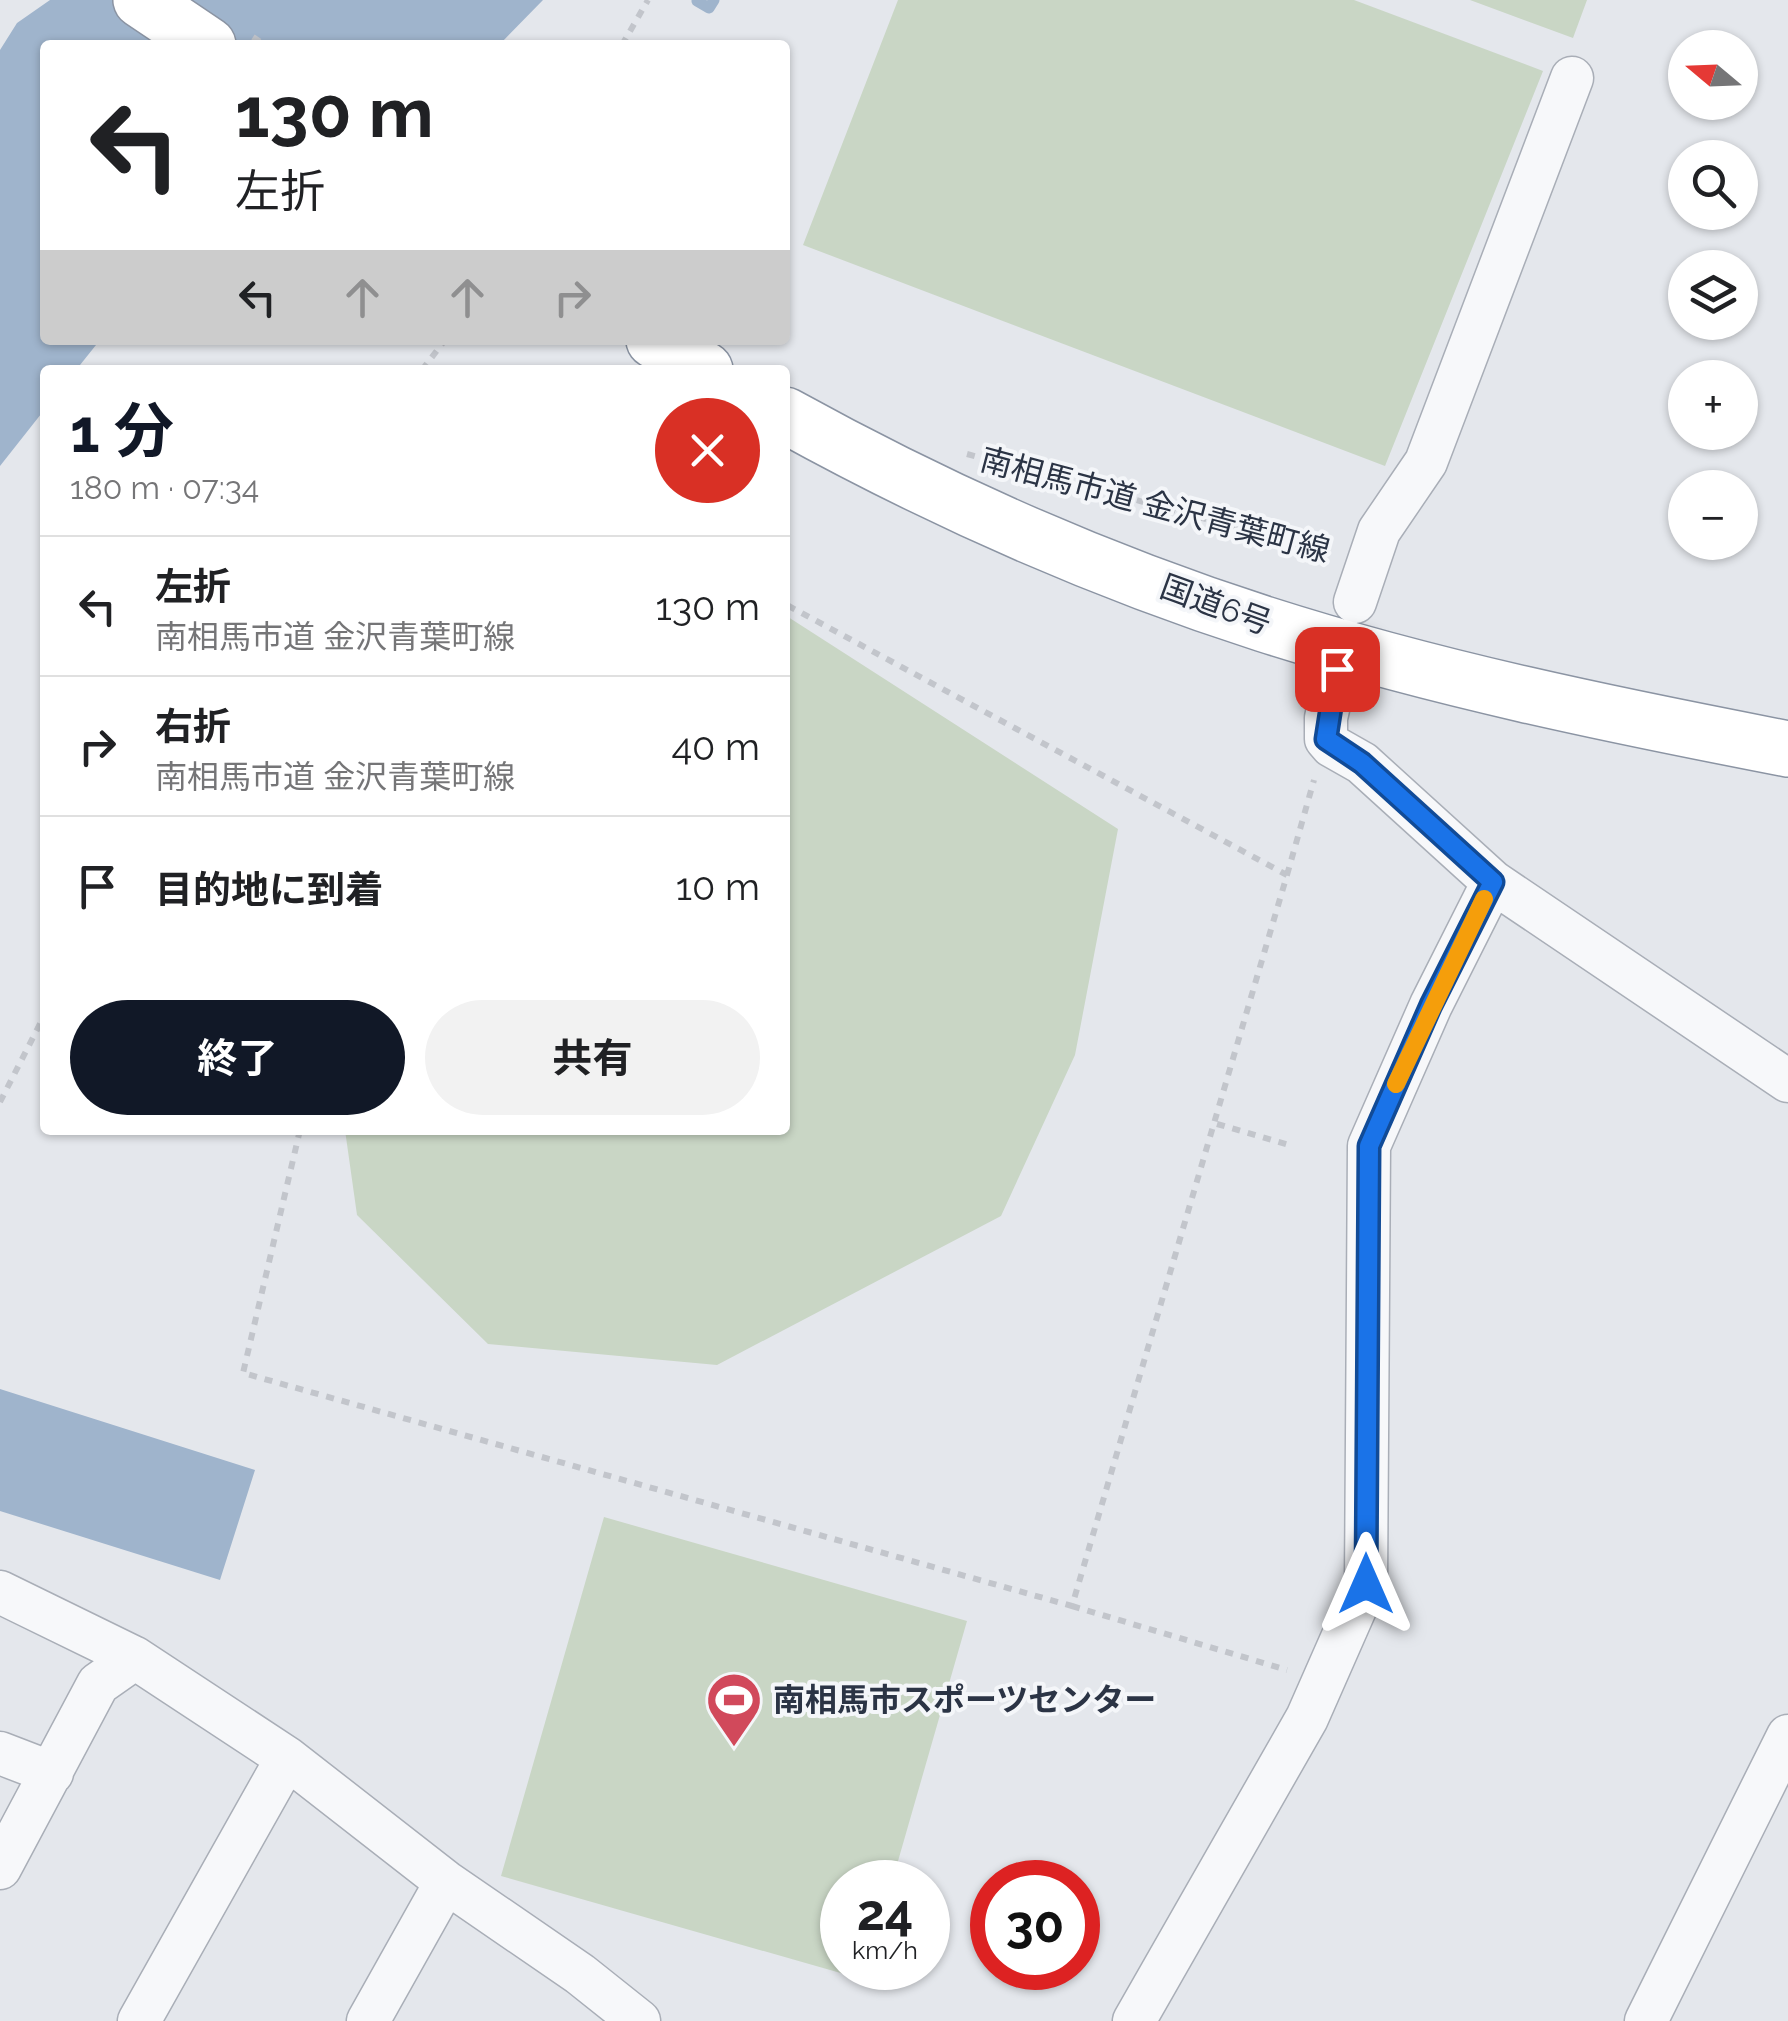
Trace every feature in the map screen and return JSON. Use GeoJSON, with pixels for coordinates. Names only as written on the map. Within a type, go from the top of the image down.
{"type":"FeatureCollection","features":[{"type":"Feature","properties":{"kind":"highway"},"geometry":{"type":"LineString","coordinates":[[141,0],[201,40]]}},
{"type":"Feature","properties":{"kind":"highway"},"geometry":{"type":"LineString","coordinates":[[662,345],[696,365]]}},
{"type":"Feature","properties":{"kind":"highway","name":"国道6号"},"geometry":{"type":"LineString","coordinates":[[790,418],[966,508],[1263,623],[1508,692],[1788,749]]}},
{"type":"Feature","properties":{"kind":"street"},"geometry":{"type":"LineString","coordinates":[[1362,583],[1379,531],[1426,462],[1572,78]]}},
{"type":"Feature","properties":{"kind":"street"},"geometry":{"type":"LineString","coordinates":[[1337,669],[1326,739],[1362,763],[1493,882],[1788,1081]]}},
{"type":"Feature","properties":{"kind":"street"},"geometry":{"type":"LineString","coordinates":[[1134,2021],[1306,1718],[1366,1584],[1369,1146],[1431,1005],[1493,882]]}},
{"type":"Feature","properties":{"kind":"street"},"geometry":{"type":"LineString","coordinates":[[0,1592],[135,1658],[288,1758],[446,1882],[580,1974],[615,2014]]}},
{"type":"Feature","properties":{"kind":"street"},"geometry":{"type":"LineString","coordinates":[[0,1868],[98,1684],[135,1658]]}},
{"type":"Feature","properties":{"kind":"street"},"geometry":{"type":"LineString","coordinates":[[1646,2021],[1788,1736]]}},
{"type":"Feature","properties":{"kind":"street"},"geometry":{"type":"LineString","coordinates":[[0,1753],[52,1773]]}},
{"type":"Feature","properties":{"kind":"street"},"geometry":{"type":"LineString","coordinates":[[139,2021],[288,1758]]}},
{"type":"Feature","properties":{"kind":"street"},"geometry":{"type":"LineString","coordinates":[[368,2021],[446,1882]]}},
{"type":"Feature","properties":{"kind":"path"},"geometry":{"type":"LineString","coordinates":[[625,40],[648,0]]}},
{"type":"Feature","properties":{"kind":"path"},"geometry":{"type":"LineString","coordinates":[[426,365],[441,345]]}},
{"type":"Feature","properties":{"kind":"path","name":"南相馬市道 金沢青葉町線"},"geometry":{"type":"LineString","coordinates":[[954,449],[1362,583]]}},
{"type":"Feature","properties":{"kind":"path"},"geometry":{"type":"LineString","coordinates":[[790,607],[1286,875]]}},
{"type":"Feature","properties":{"kind":"path"},"geometry":{"type":"LineString","coordinates":[[1072,1606],[1217,1124],[1326,739]]}},
{"type":"Feature","properties":{"kind":"path"},"geometry":{"type":"LineString","coordinates":[[0,1102],[40,1024]]}},
{"type":"Feature","properties":{"kind":"path"},"geometry":{"type":"LineString","coordinates":[[1217,1124],[1288,1145]]}},
{"type":"Feature","properties":{"kind":"path"},"geometry":{"type":"LineString","coordinates":[[299,1135],[243,1373],[1323,1680]]}},
{"type":"Feature","properties":{"kind":"green space"},"geometry":{"type":"Polygon","coordinates":[[[898,0],[1354,0],[1543,71],[1385,466],[803,245],[898,0]]]}},
{"type":"Feature","properties":{"kind":"green space"},"geometry":{"type":"Polygon","coordinates":[[[1470,0],[1587,0],[1573,38],[1470,0]]]}},
{"type":"Feature","properties":{"kind":"green space"},"geometry":{"type":"Polygon","coordinates":[[[790,618],[1118,829],[1075,1055],[1001,1216],[717,1365],[488,1344],[357,1215],[346,1135],[790,1135],[790,618]]]}},
{"type":"Feature","properties":{"kind":"green space","name":"南相馬市スポーツセンター"},"geometry":{"type":"Polygon","coordinates":[[[604,1517],[967,1621],[898,1860],[820,1860],[820,1967],[501,1876],[604,1517]]]}},
{"type":"Feature","properties":{"kind":"water"},"geometry":{"type":"Polygon","coordinates":[[[50,0],[543,0],[504,40],[40,40],[40,345],[96,345],[80,365],[40,365],[40,415],[0,466],[0,50],[17,23],[50,0]]]}},
{"type":"Feature","properties":{"kind":"water"},"geometry":{"type":"Polygon","coordinates":[[[0,1389],[255,1470],[220,1580],[0,1511],[0,1389]]]}},
{"type":"Feature","properties":{"kind":"waterway"},"geometry":{"type":"LineString","coordinates":[[697,1],[709,8],[714,0]]}},
{"type":"Feature","properties":{"kind":"slow traffic"},"geometry":{"type":"LineString","coordinates":[[1396,1084],[1484,899]]}},
{"type":"Feature","properties":{"kind":"place","name":"南相馬市スポーツセンター"},"geometry":{"type":"Point","coordinates":[734,1749]}},
{"type":"Feature","properties":{"kind":"route"},"geometry":{"type":"LineString","coordinates":[[1337,669],[1326,718],[1326,739],[1340,752],[1362,763],[1493,882],[1431,1005],[1369,1146],[1366,1584]]}}]}
